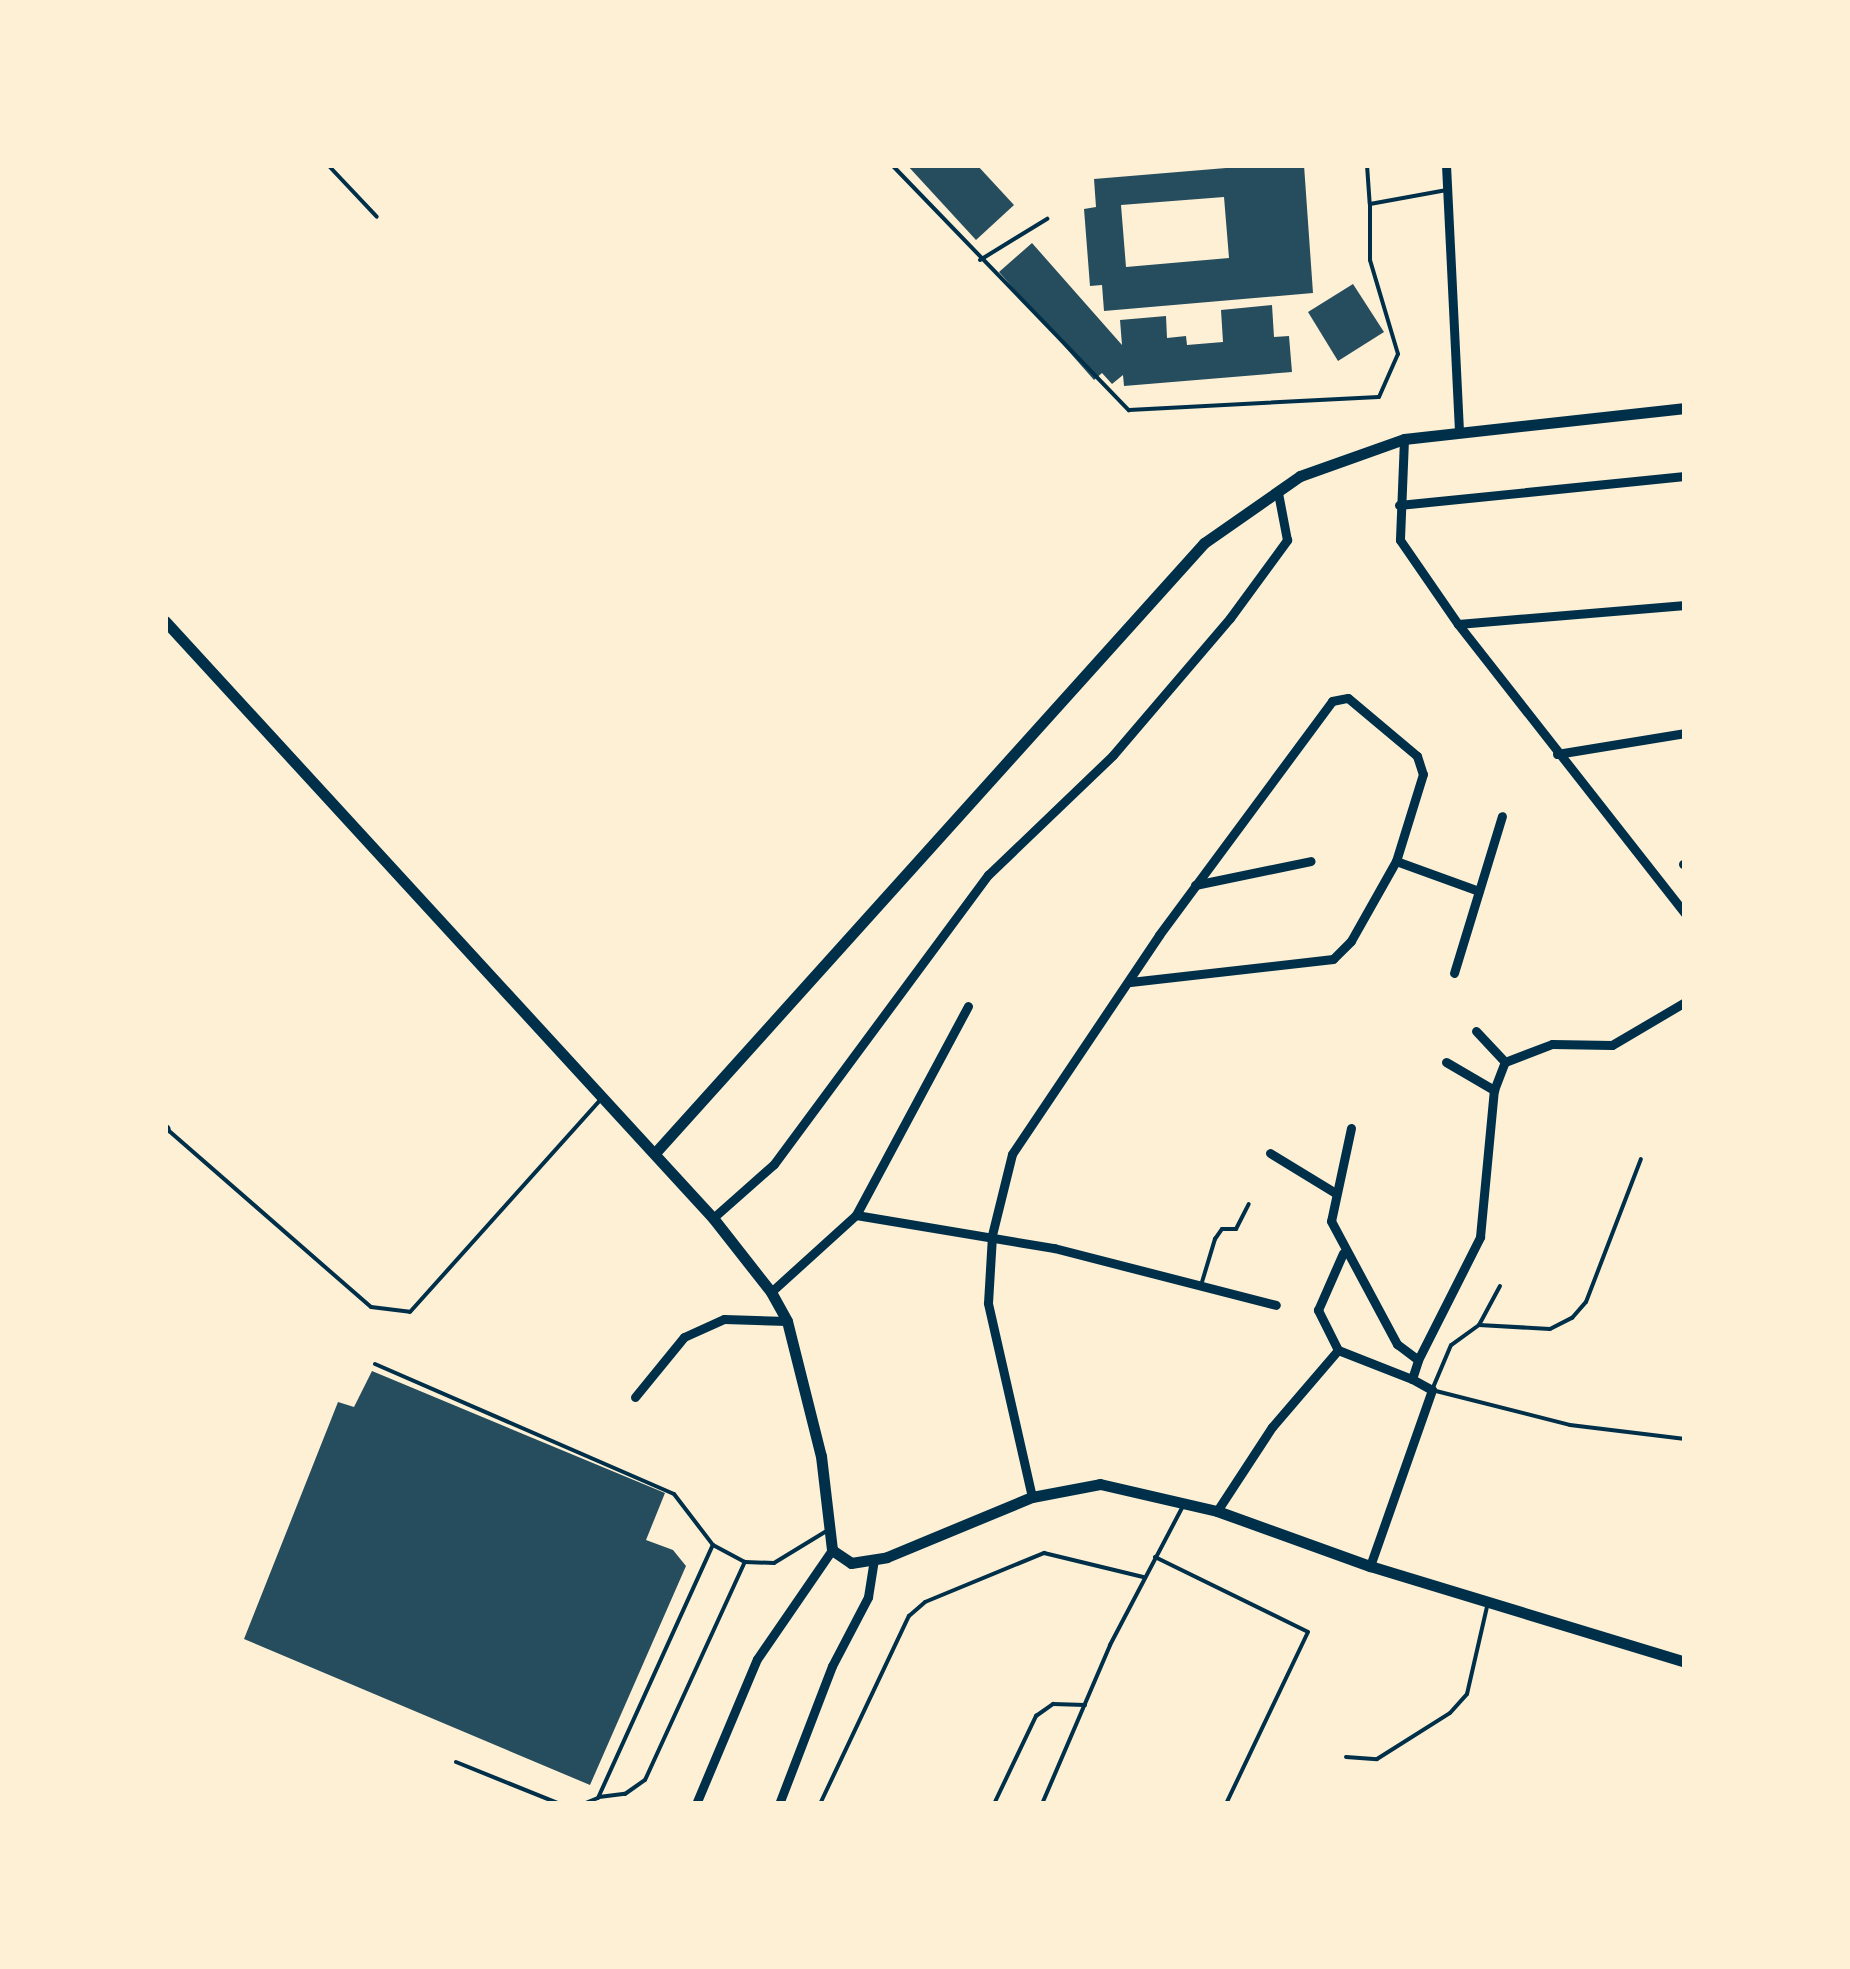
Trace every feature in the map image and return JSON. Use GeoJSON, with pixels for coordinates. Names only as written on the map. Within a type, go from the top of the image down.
{"type":"FeatureCollection","features":[{"type":"Feature","properties":{"kind":"street"},"geometry":{"type":"LineString","coordinates":[[1446,165],[1459,428]]}},
{"type":"Feature","properties":{"kind":"street"},"geometry":{"type":"LineString","coordinates":[[655,1154],[1204,543],[1300,476],[1404,439],[1459,428],[1685,408]]}},
{"type":"Feature","properties":{"kind":"street"},"geometry":{"type":"LineString","coordinates":[[1404,439],[1398,505],[1400,540],[1557,754],[1685,914]]}},
{"type":"Feature","properties":{"kind":"street"},"geometry":{"type":"LineString","coordinates":[[1398,505],[1685,476]]}},
{"type":"Feature","properties":{"kind":"street"},"geometry":{"type":"LineString","coordinates":[[713,1218],[774,1164],[988,875],[1113,755],[1230,618],[1287,540],[1278,493]]}},
{"type":"Feature","properties":{"kind":"street"},"geometry":{"type":"LineString","coordinates":[[1458,624],[1685,605]]}},
{"type":"Feature","properties":{"kind":"street"},"geometry":{"type":"LineString","coordinates":[[165,621],[713,1218],[771,1292],[787,1321],[820,1456],[832,1550],[757,1659],[696,1804]]}},
{"type":"Feature","properties":{"kind":"street"},"geometry":{"type":"LineString","coordinates":[[1032,1497],[988,1303],[992,1234],[1012,1154],[1195,885],[1319,715],[1340,698],[1410,749],[1423,767],[1396,861],[1351,942],[1334,960],[1130,982]]}},
{"type":"Feature","properties":{"kind":"street"},"geometry":{"type":"LineString","coordinates":[[1557,754],[1685,733]]}},
{"type":"Feature","properties":{"kind":"street"},"geometry":{"type":"LineString","coordinates":[[1454,973],[1502,816]]}},
{"type":"Feature","properties":{"kind":"street"},"geometry":{"type":"LineString","coordinates":[[1195,885],[1311,861]]}},
{"type":"Feature","properties":{"kind":"street"},"geometry":{"type":"LineString","coordinates":[[1396,861],[1479,891]]}},
{"type":"Feature","properties":{"kind":"street"},"geometry":{"type":"LineString","coordinates":[[1412,1379],[1480,1237],[1494,1090],[1505,1062],[1552,1044],[1612,1044],[1685,1002]]}},
{"type":"Feature","properties":{"kind":"street"},"geometry":{"type":"LineString","coordinates":[[771,1292],[856,1215],[968,1006]]}},
{"type":"Feature","properties":{"kind":"street"},"geometry":{"type":"LineString","coordinates":[[1476,1031],[1505,1062]]}},
{"type":"Feature","properties":{"kind":"street"},"geometry":{"type":"LineString","coordinates":[[1446,1062],[1494,1090]]}},
{"type":"Feature","properties":{"kind":"street"},"geometry":{"type":"LineString","coordinates":[[1351,1128],[1334,1192],[1331,1222],[1343,1253],[1397,1344],[1418,1360]]}},
{"type":"Feature","properties":{"kind":"street"},"geometry":{"type":"LineString","coordinates":[[1270,1152],[1334,1192]]}},
{"type":"Feature","properties":{"kind":"street"},"geometry":{"type":"LineString","coordinates":[[856,1215],[992,1234],[1276,1305]]}},
{"type":"Feature","properties":{"kind":"street"},"geometry":{"type":"LineString","coordinates":[[1343,1253],[1318,1310],[1338,1350],[1432,1390],[1370,1566]]}},
{"type":"Feature","properties":{"kind":"street"},"geometry":{"type":"LineString","coordinates":[[635,1397],[684,1337],[724,1319],[787,1321]]}},
{"type":"Feature","properties":{"kind":"street"},"geometry":{"type":"LineString","coordinates":[[1217,1511],[1272,1427],[1338,1350]]}},
{"type":"Feature","properties":{"kind":"street"},"geometry":{"type":"LineString","coordinates":[[832,1550],[850,1562],[874,1559],[1032,1497],[1100,1484],[1217,1511],[1370,1566],[1685,1662]]}},
{"type":"Feature","properties":{"kind":"street"},"geometry":{"type":"LineString","coordinates":[[779,1804],[832,1666],[868,1598],[874,1559]]}},
{"type":"Feature","properties":{"kind":"lane"},"geometry":{"type":"LineString","coordinates":[[328,165],[377,217]]}},
{"type":"Feature","properties":{"kind":"lane"},"geometry":{"type":"LineString","coordinates":[[892,165],[1129,410],[1379,397],[1398,354],[1370,260],[1368,165]]}},
{"type":"Feature","properties":{"kind":"lane"},"geometry":{"type":"LineString","coordinates":[[1370,204],[1447,190]]}},
{"type":"Feature","properties":{"kind":"lane"},"geometry":{"type":"LineString","coordinates":[[980,260],[1047,219]]}},
{"type":"Feature","properties":{"kind":"lane"},"geometry":{"type":"LineString","coordinates":[[166,1129],[371,1307],[410,1312],[601,1099]]}},
{"type":"Feature","properties":{"kind":"lane"},"geometry":{"type":"LineString","coordinates":[[1479,1325],[1550,1329],[1572,1318],[1586,1302],[1641,1159]]}},
{"type":"Feature","properties":{"kind":"lane"},"geometry":{"type":"LineString","coordinates":[[1201,1285],[1215,1239],[1222,1229],[1238,1226],[1249,1204]]}},
{"type":"Feature","properties":{"kind":"lane"},"geometry":{"type":"LineString","coordinates":[[1500,1286],[1479,1325],[1451,1345],[1432,1390],[1570,1425],[1685,1439]]}},
{"type":"Feature","properties":{"kind":"lane"},"geometry":{"type":"LineString","coordinates":[[375,1364],[674,1494],[714,1545],[745,1562],[774,1563],[830,1530]]}},
{"type":"Feature","properties":{"kind":"lane"},"geometry":{"type":"LineString","coordinates":[[1042,1804],[1144,1577],[1184,1502]]}},
{"type":"Feature","properties":{"kind":"lane"},"geometry":{"type":"LineString","coordinates":[[598,1798],[714,1545]]}},
{"type":"Feature","properties":{"kind":"lane"},"geometry":{"type":"LineString","coordinates":[[820,1804],[909,1616],[926,1602],[1044,1553],[1144,1577]]}},
{"type":"Feature","properties":{"kind":"lane"},"geometry":{"type":"LineString","coordinates":[[1155,1557],[1308,1632],[1226,1804]]}},
{"type":"Feature","properties":{"kind":"lane"},"geometry":{"type":"LineString","coordinates":[[583,1804],[625,1794],[644,1780],[745,1562]]}},
{"type":"Feature","properties":{"kind":"lane"},"geometry":{"type":"LineString","coordinates":[[1346,1757],[1377,1759],[1450,1713],[1467,1694],[1488,1602]]}},
{"type":"Feature","properties":{"kind":"lane"},"geometry":{"type":"LineString","coordinates":[[994,1804],[1036,1716],[1053,1704],[1085,1705]]}},
{"type":"Feature","properties":{"kind":"lane"},"geometry":{"type":"LineString","coordinates":[[456,1762],[560,1804]]}},
{"type":"Feature","properties":{"kind":"building"},"geometry":{"type":"Polygon","coordinates":[[[907,165],[977,165],[1014,205],[976,240],[907,165]]]}},
{"type":"Feature","properties":{"kind":"building"},"geometry":{"type":"Polygon","coordinates":[[[1304,165],[1313,293],[1104,311],[1102,285],[1090,286],[1084,209],[1096,207],[1094,179],[1304,165]],[[1224,197],[1121,205],[1126,267],[1229,258],[1224,197]]]}},
{"type":"Feature","properties":{"kind":"building"},"geometry":{"type":"Polygon","coordinates":[[[1032,243],[1122,345],[1120,320],[1166,316],[1167,338],[1186,336],[1187,345],[1223,342],[1221,310],[1272,305],[1274,337],[1289,336],[1292,372],[1124,386],[1123,375],[1112,384],[1102,373],[1094,380],[999,272],[1032,243]]]}},
{"type":"Feature","properties":{"kind":"building"},"geometry":{"type":"Polygon","coordinates":[[[1353,284],[1384,332],[1338,361],[1308,312],[1353,284]]]}},
{"type":"Feature","properties":{"kind":"building"},"geometry":{"type":"Polygon","coordinates":[[[372,1371],[665,1493],[646,1540],[673,1550],[686,1566],[590,1785],[244,1639],[338,1402],[354,1407],[372,1371]]]}}]}
